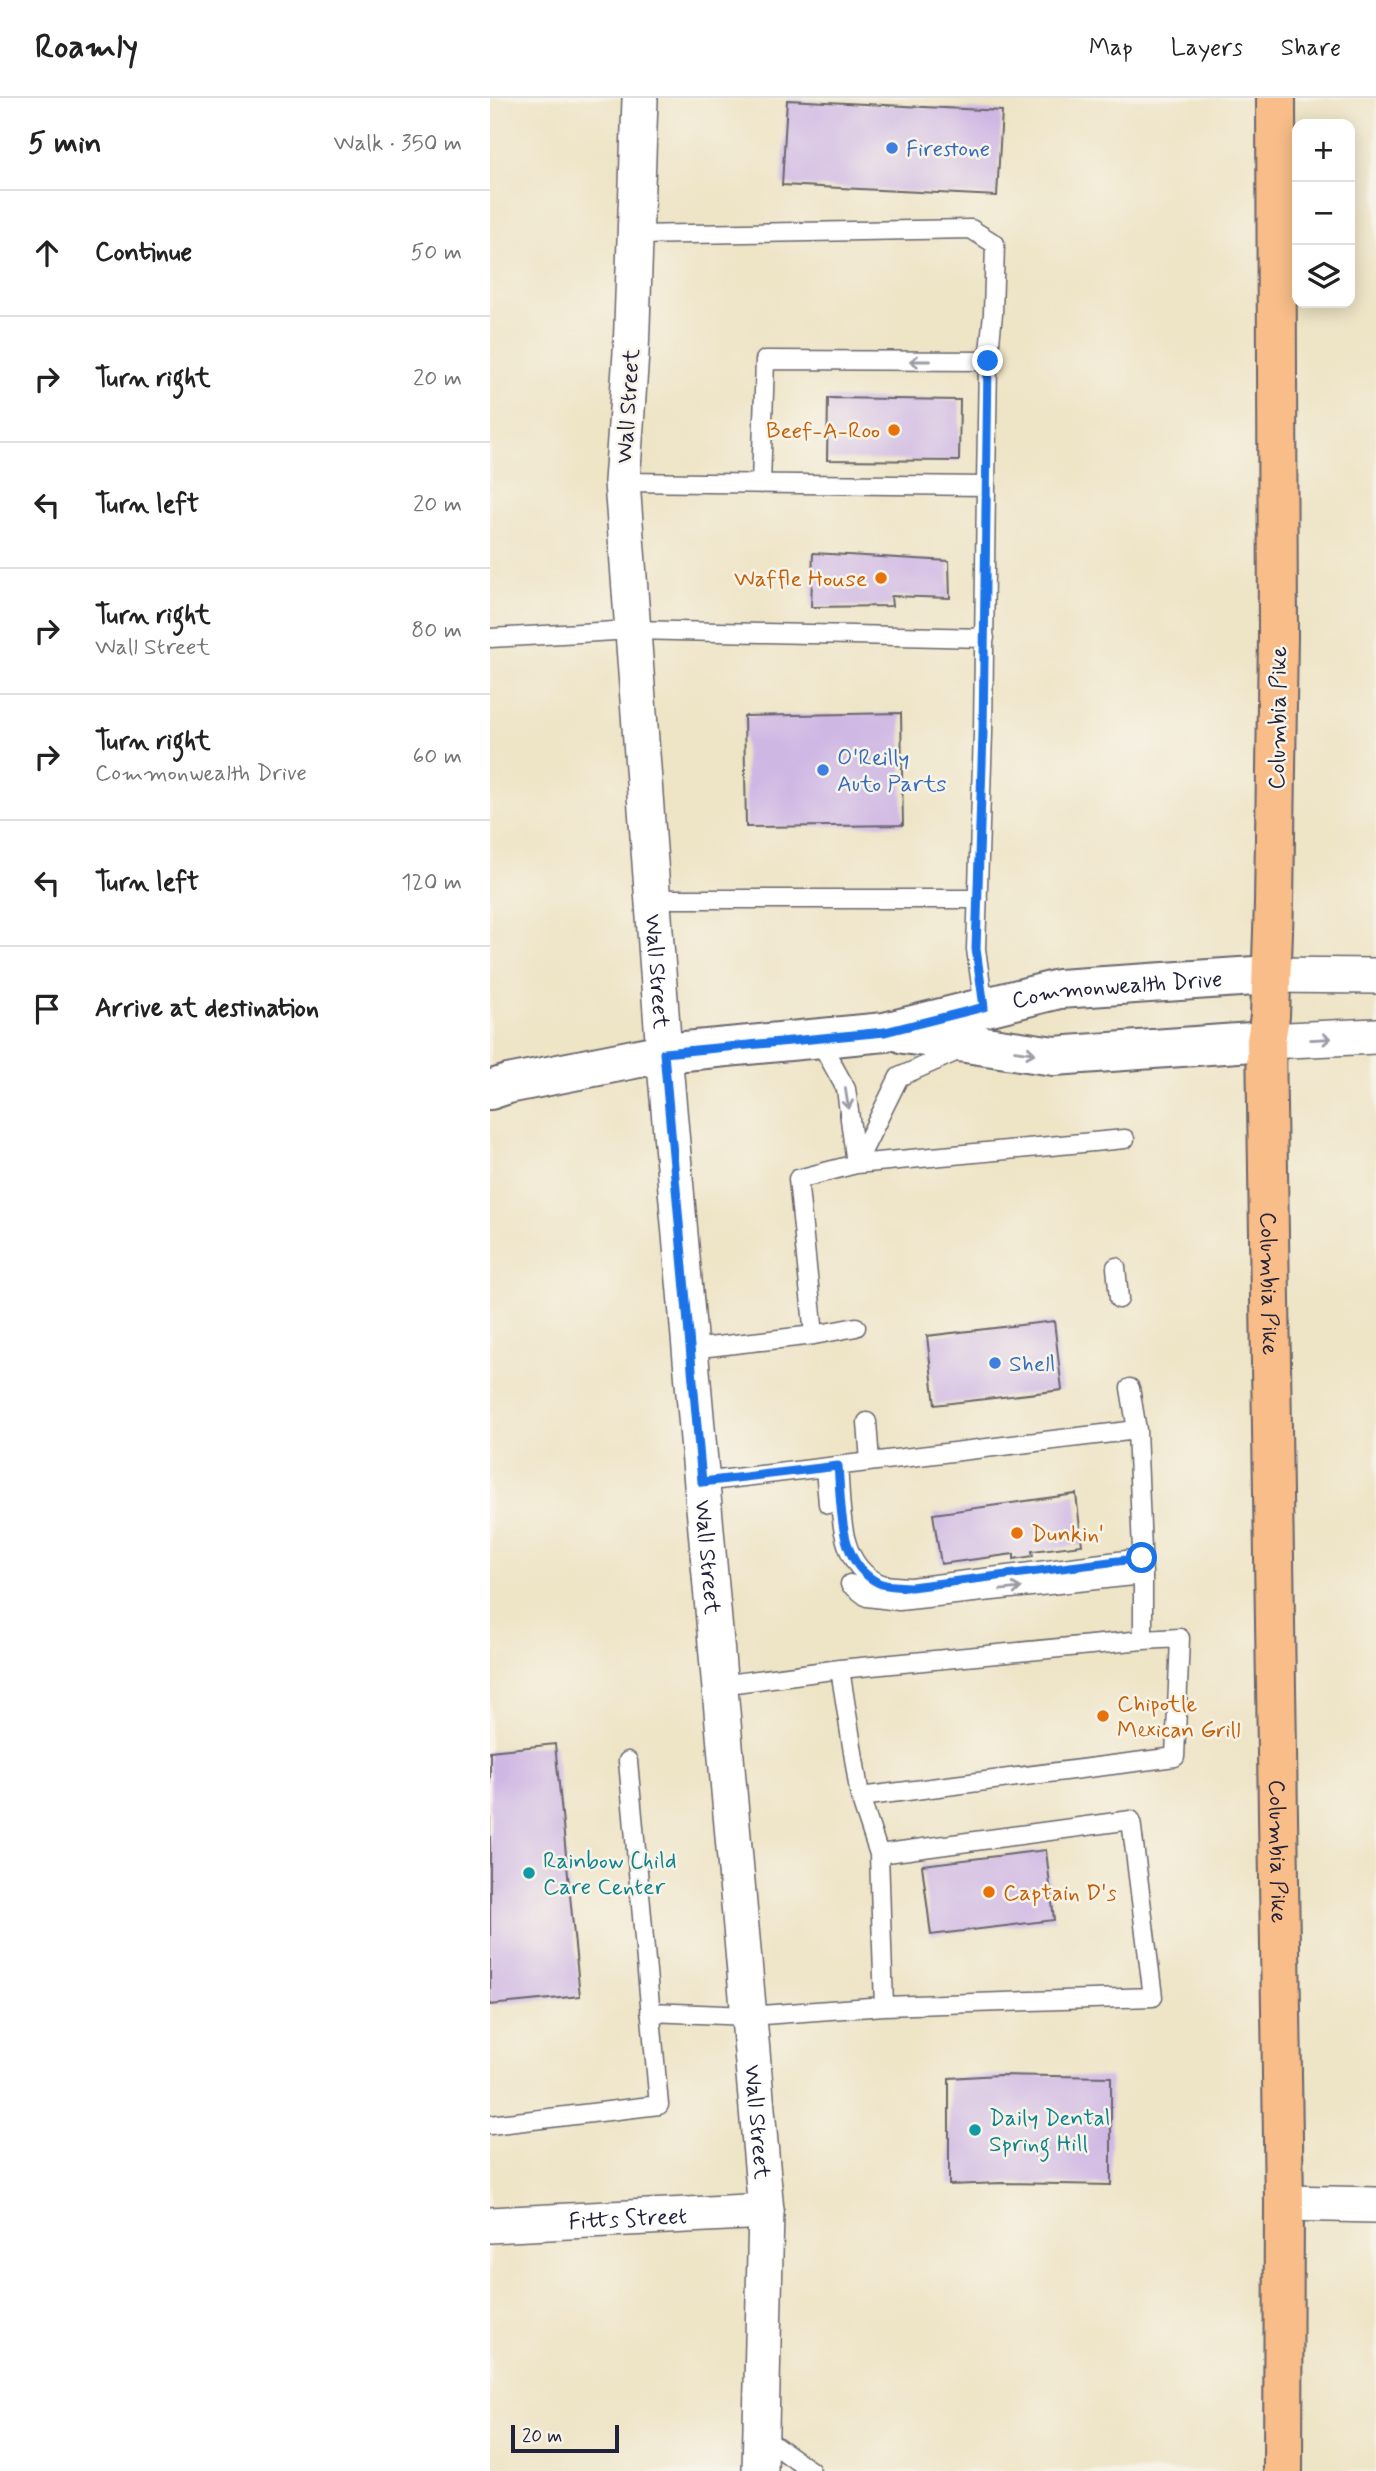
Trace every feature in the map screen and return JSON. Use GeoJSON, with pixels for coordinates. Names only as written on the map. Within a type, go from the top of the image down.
{"type":"FeatureCollection","features":[{"type":"Feature","properties":{"kind":"main road","name":"Columbia Pike"},"geometry":{"type":"LineString","coordinates":[[1276,98],[1278,636],[1274,903],[1270,1016],[1266,1041],[1284,2203],[1283,2471]]}},
{"type":"Feature","properties":{"kind":"street","name":"Wall Street"},"geometry":{"type":"LineString","coordinates":[[640,100],[631,353],[622,482],[664,1053],[766,2211],[760,2471]]}},
{"type":"Feature","properties":{"kind":"street"},"geometry":{"type":"LineString","coordinates":[[1270,975],[1376,976]]}},
{"type":"Feature","properties":{"kind":"street","name":"Commonwealth Drive"},"geometry":{"type":"LineString","coordinates":[[490,1090],[508,1084],[664,1053],[885,1032],[1059,989],[1270,975]]}},
{"type":"Feature","properties":{"kind":"street","name":"Commonwealth Drive"},"geometry":{"type":"LineString","coordinates":[[885,1032],[1054,1056],[1266,1041]]}},
{"type":"Feature","properties":{"kind":"street"},"geometry":{"type":"LineString","coordinates":[[1266,1041],[1376,1036]]}},
{"type":"Feature","properties":{"kind":"street"},"geometry":{"type":"LineString","coordinates":[[1284,2203],[1376,2204]]}},
{"type":"Feature","properties":{"kind":"street","name":"Fitts Street"},"geometry":{"type":"LineString","coordinates":[[490,2225],[766,2211]]}},
{"type":"Feature","properties":{"kind":"lane"},"geometry":{"type":"LineString","coordinates":[[635,235],[971,229],[995,244],[993,314],[988,361],[985,638],[976,949],[984,1007]]}},
{"type":"Feature","properties":{"kind":"lane"},"geometry":{"type":"LineString","coordinates":[[761,484],[765,360],[988,361]]}},
{"type":"Feature","properties":{"kind":"lane"},"geometry":{"type":"LineString","coordinates":[[622,482],[986,486]]}},
{"type":"Feature","properties":{"kind":"lane"},"geometry":{"type":"LineString","coordinates":[[490,638],[633,630],[985,638]]}},
{"type":"Feature","properties":{"kind":"lane"},"geometry":{"type":"LineString","coordinates":[[653,899],[978,899]]}},
{"type":"Feature","properties":{"kind":"lane"},"geometry":{"type":"LineString","coordinates":[[818,1038],[846,1089],[856,1164]]}},
{"type":"Feature","properties":{"kind":"lane"},"geometry":{"type":"LineString","coordinates":[[856,1164],[899,1077],[974,1044]]}},
{"type":"Feature","properties":{"kind":"lane"},"geometry":{"type":"LineString","coordinates":[[814,1335],[798,1179],[856,1164],[1125,1139]]}},
{"type":"Feature","properties":{"kind":"lane"},"geometry":{"type":"LineString","coordinates":[[1116,1267],[1119,1299]]}},
{"type":"Feature","properties":{"kind":"lane"},"geometry":{"type":"LineString","coordinates":[[691,1349],[814,1335],[856,1327]]}},
{"type":"Feature","properties":{"kind":"lane"},"geometry":{"type":"LineString","coordinates":[[1130,1388],[1138,1430],[1143,1640]]}},
{"type":"Feature","properties":{"kind":"lane"},"geometry":{"type":"LineString","coordinates":[[867,1422],[870,1462]]}},
{"type":"Feature","properties":{"kind":"lane"},"geometry":{"type":"LineString","coordinates":[[702,1482],[1138,1430]]}},
{"type":"Feature","properties":{"kind":"lane"},"geometry":{"type":"LineString","coordinates":[[831,1467],[845,1541],[854,1563],[880,1584],[911,1587],[1143,1566]]}},
{"type":"Feature","properties":{"kind":"lane"},"geometry":{"type":"LineString","coordinates":[[828,1504],[831,1467]]}},
{"type":"Feature","properties":{"kind":"lane"},"geometry":{"type":"LineString","coordinates":[[850,1584],[867,1597],[899,1601],[1143,1566]]}},
{"type":"Feature","properties":{"kind":"lane"},"geometry":{"type":"LineString","coordinates":[[720,1685],[840,1669],[1180,1638],[1175,1758],[860,1797]]}},
{"type":"Feature","properties":{"kind":"lane"},"geometry":{"type":"LineString","coordinates":[[840,1669],[860,1797],[879,1854],[884,2006]]}},
{"type":"Feature","properties":{"kind":"lane"},"geometry":{"type":"LineString","coordinates":[[490,2125],[659,2105],[628,1761]]}},
{"type":"Feature","properties":{"kind":"lane"},"geometry":{"type":"LineString","coordinates":[[650,2012],[749,2016],[884,2006],[1153,1997],[1131,1820],[879,1854]]}},
{"type":"Feature","properties":{"kind":"lane"},"geometry":{"type":"LineString","coordinates":[[762,2436],[811,2471]]}},
{"type":"Feature","properties":{"kind":"building","name":"Firestone"},"geometry":{"type":"Polygon","coordinates":[[[787,100],[1002,111],[997,196],[782,185],[787,100]]]}},
{"type":"Feature","properties":{"kind":"building","name":"Beef-A-Roo"},"geometry":{"type":"Polygon","coordinates":[[[828,398],[960,400],[959,461],[827,460],[828,398]]]}},
{"type":"Feature","properties":{"kind":"building","name":"Waffle House"},"geometry":{"type":"Polygon","coordinates":[[[813,553],[949,561],[950,598],[891,596],[892,606],[811,607],[813,553]]]}},
{"type":"Feature","properties":{"kind":"building","name":"O'Reilly Auto Parts"},"geometry":{"type":"Polygon","coordinates":[[[901,713],[903,825],[746,827],[744,716],[901,713]]]}},
{"type":"Feature","properties":{"kind":"building","name":"Shell"},"geometry":{"type":"Polygon","coordinates":[[[1054,1321],[1062,1390],[935,1405],[927,1336],[1054,1321]]]}},
{"type":"Feature","properties":{"kind":"building"},"geometry":{"type":"Polygon","coordinates":[[[1076,1494],[1082,1545],[1032,1551],[1033,1556],[1014,1559],[1014,1554],[941,1564],[933,1514],[1076,1494]]]}},
{"type":"Feature","properties":{"kind":"building","name":"Rainbow Child Care Center"},"geometry":{"type":"Polygon","coordinates":[[[555,1744],[580,1996],[490,2005],[490,1751],[555,1744]]]}},
{"type":"Feature","properties":{"kind":"building","name":"Captain D's"},"geometry":{"type":"Polygon","coordinates":[[[1046,1850],[1054,1920],[931,1935],[922,1865],[1046,1850]]]}},
{"type":"Feature","properties":{"kind":"building"},"geometry":{"type":"Polygon","coordinates":[[[999,2075],[1111,2077],[1111,2185],[949,2185],[949,2078],[999,2075]]]}},
{"type":"Feature","properties":{"kind":"place","name":"Firestone"},"geometry":{"type":"Point","coordinates":[892,148]}},
{"type":"Feature","properties":{"kind":"place","name":"Beef-A-Roo"},"geometry":{"type":"Point","coordinates":[894,430]}},
{"type":"Feature","properties":{"kind":"place","name":"Waffle House"},"geometry":{"type":"Point","coordinates":[881,578]}},
{"type":"Feature","properties":{"kind":"place","name":"O'Reilly Auto Parts"},"geometry":{"type":"Point","coordinates":[823,770]}},
{"type":"Feature","properties":{"kind":"place","name":"Shell"},"geometry":{"type":"Point","coordinates":[995,1363]}},
{"type":"Feature","properties":{"kind":"place","name":"Dunkin'"},"geometry":{"type":"Point","coordinates":[1017,1533]}},
{"type":"Feature","properties":{"kind":"place","name":"Chipotle Mexican Grill"},"geometry":{"type":"Point","coordinates":[1103,1716]}},
{"type":"Feature","properties":{"kind":"place","name":"Rainbow Child Care Center"},"geometry":{"type":"Point","coordinates":[529,1873]}},
{"type":"Feature","properties":{"kind":"place","name":"Captain D's"},"geometry":{"type":"Point","coordinates":[989,1892]}},
{"type":"Feature","properties":{"kind":"place","name":"Daily Dental Spring Hill"},"geometry":{"type":"Point","coordinates":[975,2130]}},
{"type":"Feature","properties":{"kind":"route"},"geometry":{"type":"LineString","coordinates":[[988,361],[983,733],[976,949],[984,1007],[885,1032],[664,1053],[702,1482],[838,1466],[845,1541],[854,1563],[880,1584],[911,1587],[1142,1558]]}}]}
